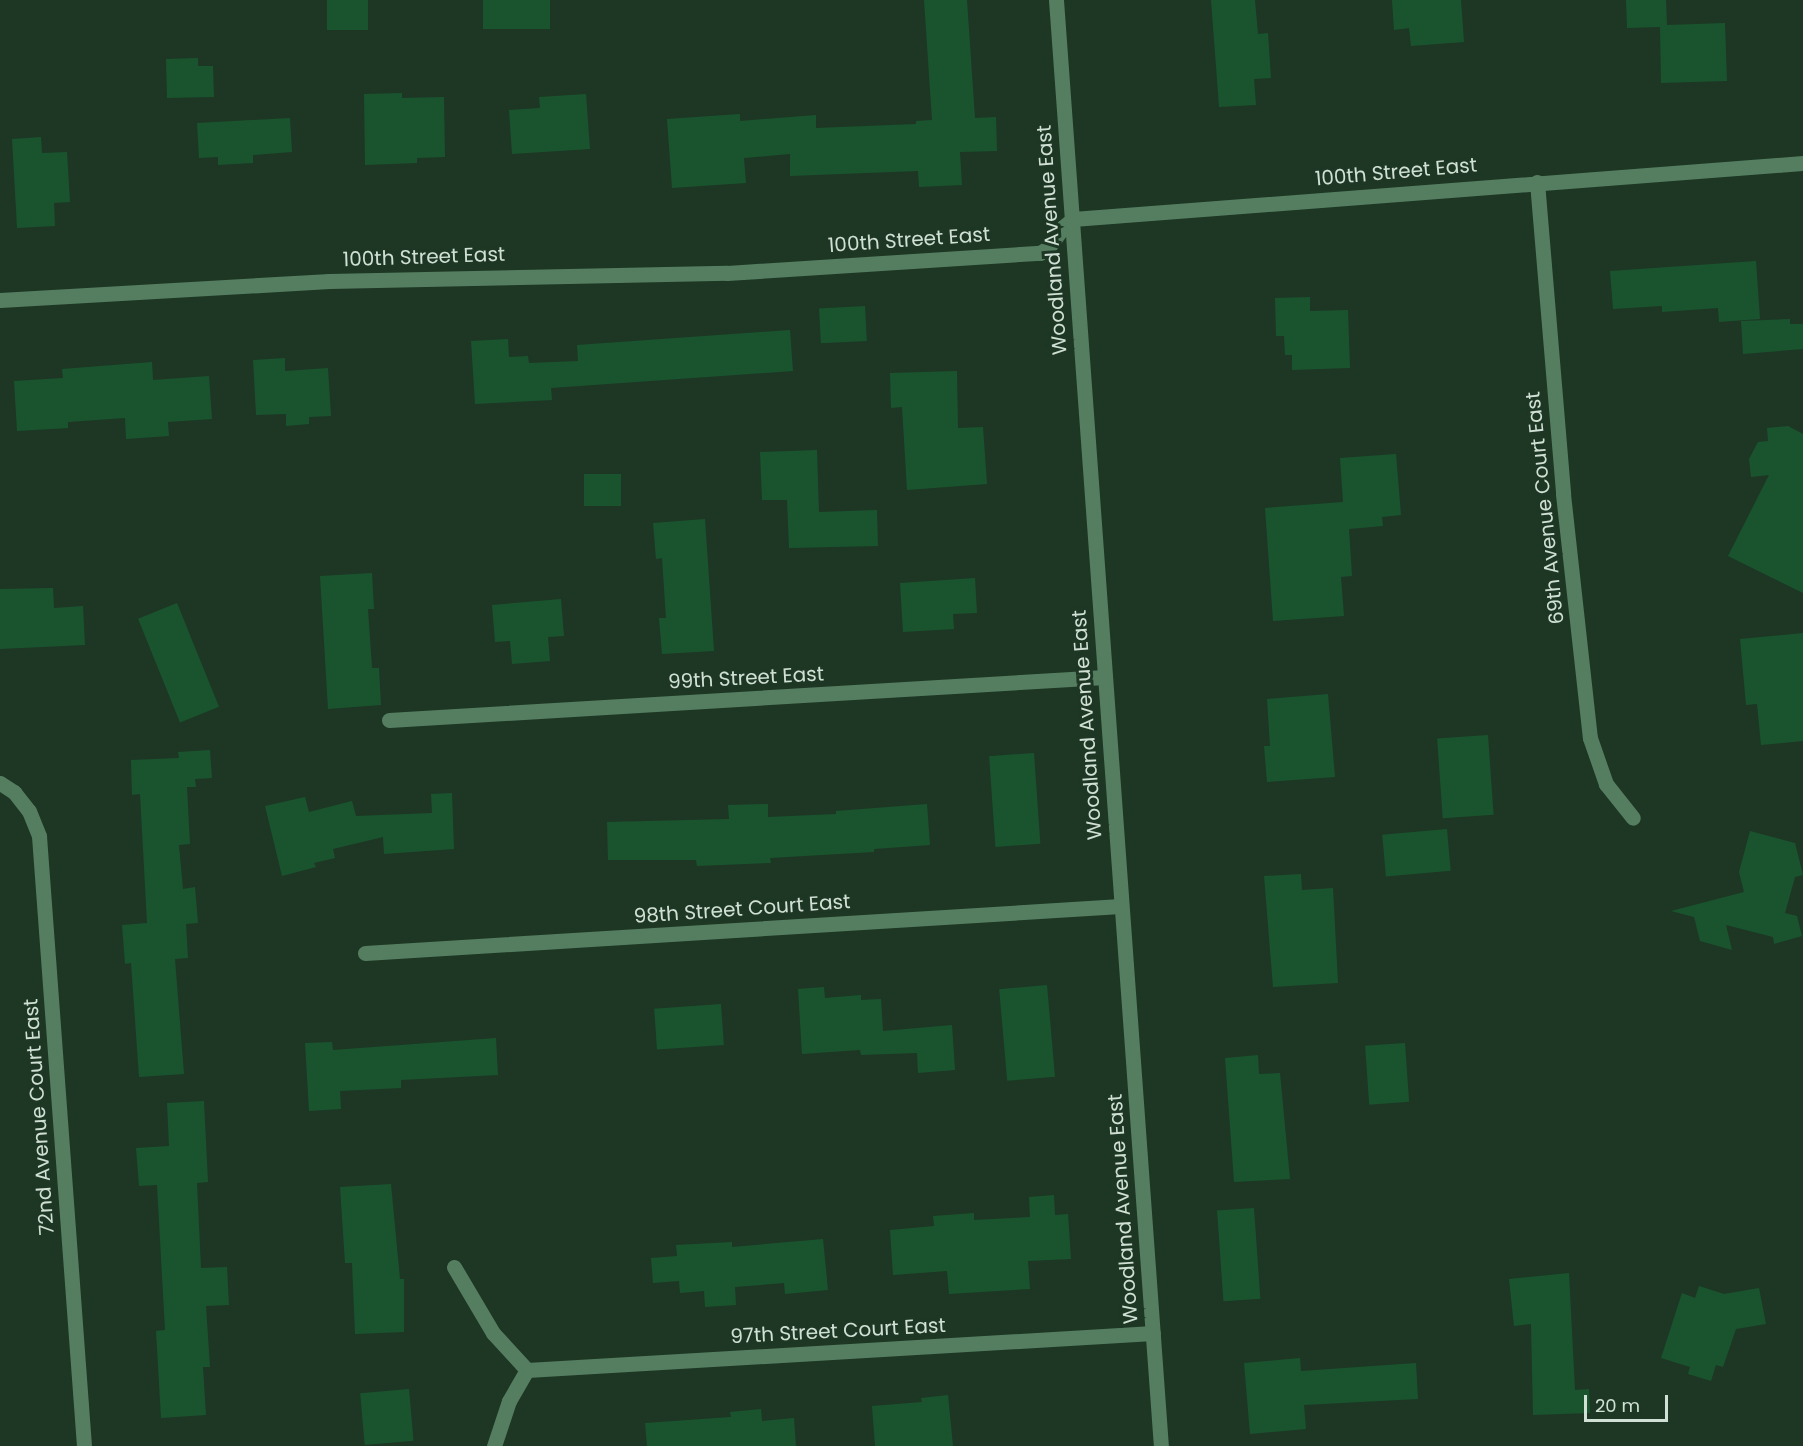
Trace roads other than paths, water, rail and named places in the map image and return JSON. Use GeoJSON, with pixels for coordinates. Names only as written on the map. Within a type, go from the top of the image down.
{"type":"FeatureCollection","features":[{"type":"Feature","properties":{"kind":"street","name":"Woodland Avenue East"},"geometry":{"type":"LineString","coordinates":[[1056,0],[1161,1446]]}},
{"type":"Feature","properties":{"kind":"street","name":"100th Street East"},"geometry":{"type":"LineString","coordinates":[[0,300],[341,281],[727,273],[1040,253],[1049,247],[1063,227],[1073,219],[1803,163]]}},
{"type":"Feature","properties":{"kind":"street","name":"69th Avenue Court East"},"geometry":{"type":"LineString","coordinates":[[1537,182],[1563,494],[1590,738],[1606,784],[1633,818]]}},
{"type":"Feature","properties":{"kind":"street","name":"99th Street East"},"geometry":{"type":"LineString","coordinates":[[389,720],[1105,677]]}},
{"type":"Feature","properties":{"kind":"street","name":"72nd Avenue Court East"},"geometry":{"type":"LineString","coordinates":[[0,783],[14,792],[28,811],[39,836],[84,1446]]}},
{"type":"Feature","properties":{"kind":"street","name":"98th Street Court East"},"geometry":{"type":"LineString","coordinates":[[365,953],[1122,906]]}},
{"type":"Feature","properties":{"kind":"street"},"geometry":{"type":"LineString","coordinates":[[454,1267],[493,1333],[527,1370],[509,1401],[494,1446]]}},
{"type":"Feature","properties":{"kind":"street","name":"97th Street Court East"},"geometry":{"type":"LineString","coordinates":[[527,1370],[1153,1333]]}}]}
